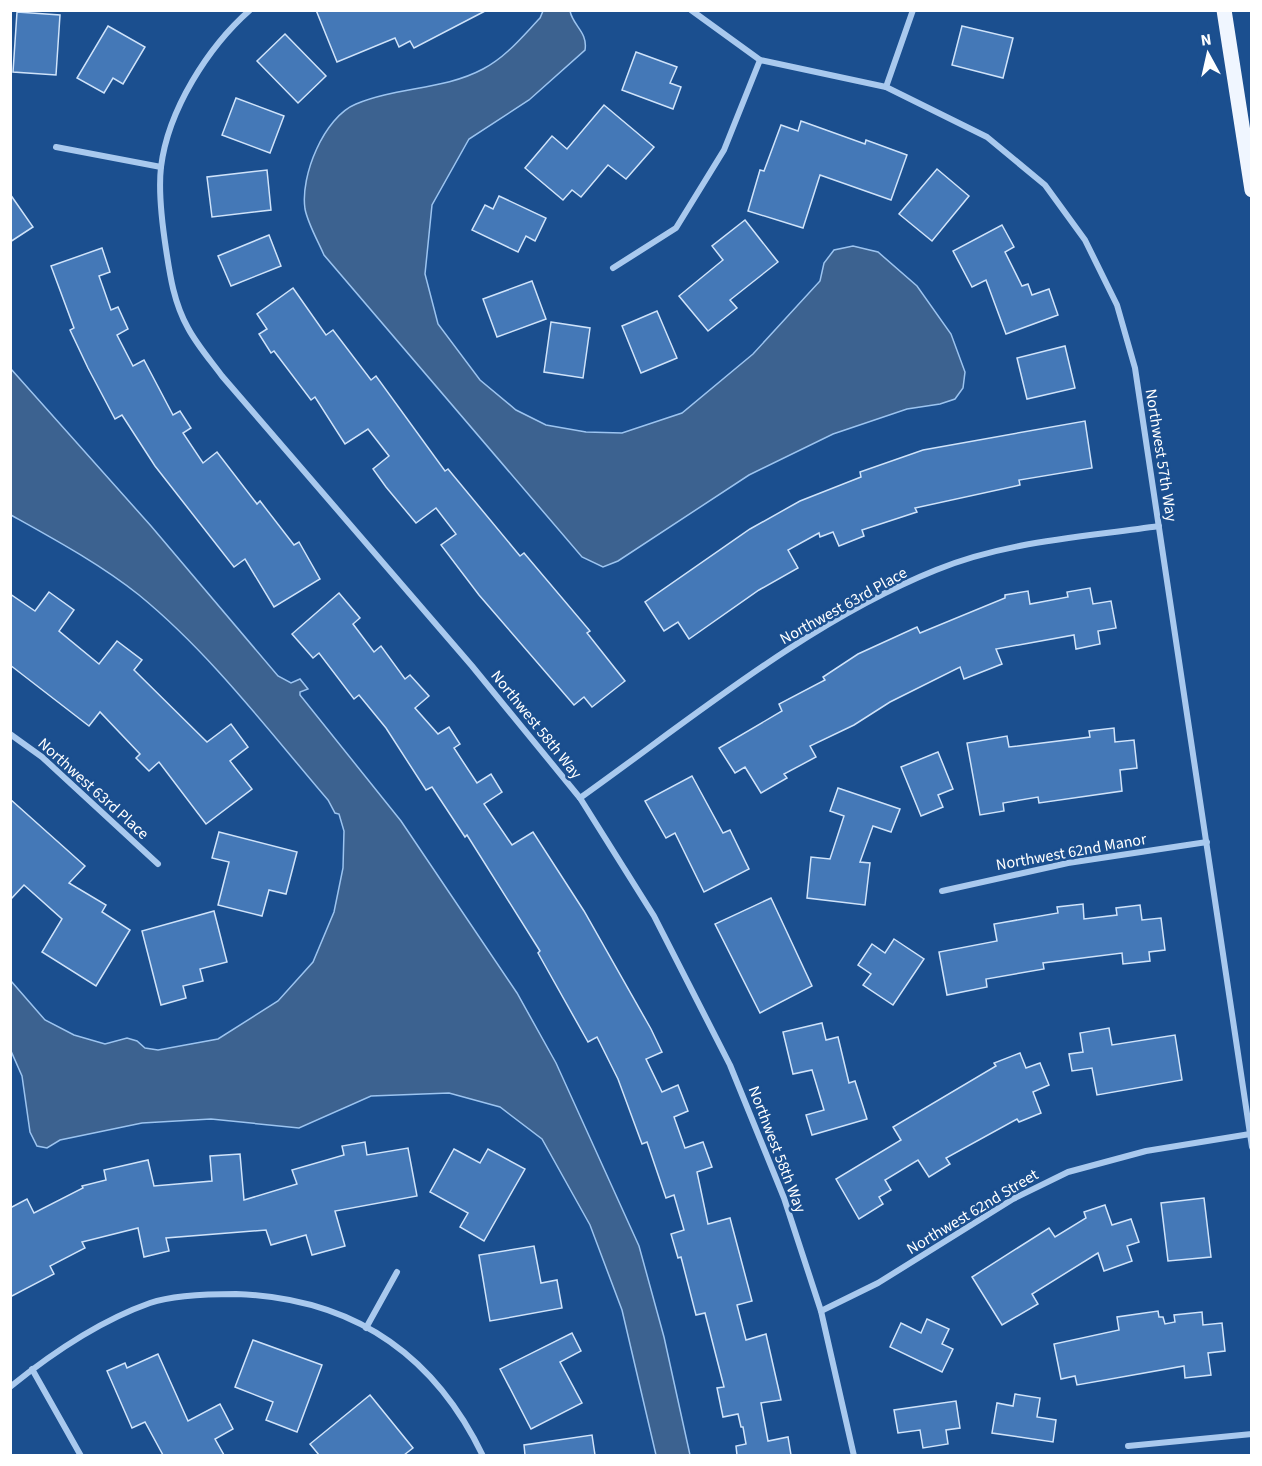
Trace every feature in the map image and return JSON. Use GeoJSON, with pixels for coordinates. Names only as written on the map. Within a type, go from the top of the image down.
{"type":"FeatureCollection","features":[{"type":"Feature","properties":{"kind":"main road"},"geometry":{"type":"LineString","coordinates":[[1224,10],[1251,190]]}},
{"type":"Feature","properties":{"kind":"street","name":"Northwest 58th Way"},"geometry":{"type":"LineString","coordinates":[[250,10],[229,29],[197,71],[172,129],[161,167],[163,229],[171,285],[188,328],[222,376],[472,666],[580,798],[654,916],[730,1065],[784,1198],[821,1311],[854,1455]]}},
{"type":"Feature","properties":{"kind":"street","name":"Northwest 57th Way"},"geometry":{"type":"LineString","coordinates":[[691,10],[760,60],[886,87],[987,137],[1045,185],[1085,240],[1117,305],[1135,368],[1251,1146]]}},
{"type":"Feature","properties":{"kind":"street"},"geometry":{"type":"LineString","coordinates":[[886,87],[913,10]]}},
{"type":"Feature","properties":{"kind":"street"},"geometry":{"type":"LineString","coordinates":[[613,268],[676,228],[724,150],[760,60]]}},
{"type":"Feature","properties":{"kind":"street"},"geometry":{"type":"LineString","coordinates":[[56,147],[161,167]]}},
{"type":"Feature","properties":{"kind":"street","name":"Northwest 63rd Place"},"geometry":{"type":"LineString","coordinates":[[580,798],[789,649],[865,605],[936,569],[1017,546],[1159,526]]}},
{"type":"Feature","properties":{"kind":"street","name":"Northwest 63rd Place"},"geometry":{"type":"LineString","coordinates":[[10,734],[42,757],[158,864]]}},
{"type":"Feature","properties":{"kind":"street","name":"Northwest 62nd Manor"},"geometry":{"type":"LineString","coordinates":[[942,891],[1068,863],[1207,842]]}},
{"type":"Feature","properties":{"kind":"street","name":"Northwest 62nd Street"},"geometry":{"type":"LineString","coordinates":[[821,1311],[878,1283],[1012,1199],[1068,1172],[1146,1151],[1250,1134]]}},
{"type":"Feature","properties":{"kind":"street"},"geometry":{"type":"LineString","coordinates":[[366,1328],[397,1272]]}},
{"type":"Feature","properties":{"kind":"street"},"geometry":{"type":"LineString","coordinates":[[10,1387],[96,1328],[152,1303],[215,1294],[274,1295],[331,1310],[387,1339],[430,1374],[467,1423],[483,1455]]}},
{"type":"Feature","properties":{"kind":"street"},"geometry":{"type":"LineString","coordinates":[[32,1370],[81,1455]]}},
{"type":"Feature","properties":{"kind":"street"},"geometry":{"type":"LineString","coordinates":[[1128,1446],[1251,1434]]}},
{"type":"Feature","properties":{"kind":"water"},"geometry":{"type":"Polygon","coordinates":[[[543,11],[570,11],[584,38],[585,50],[529,100],[469,139],[432,205],[425,274],[438,324],[480,380],[516,410],[546,425],[586,432],[622,433],[682,413],[753,354],[820,281],[824,263],[834,250],[853,246],[878,252],[917,286],[951,334],[965,372],[963,388],[955,399],[940,404],[907,409],[833,434],[749,475],[618,561],[603,567],[582,557],[324,255],[305,209],[304,196],[306,180],[324,134],[344,111],[371,98],[452,81],[483,69],[513,46],[540,18],[543,11]]]}},
{"type":"Feature","properties":{"kind":"water"},"geometry":{"type":"Polygon","coordinates":[[[11,369],[151,526],[278,676],[291,683],[300,679],[308,689],[300,692],[300,695],[401,821],[517,993],[556,1063],[639,1246],[664,1337],[690,1455],[656,1455],[622,1310],[590,1225],[542,1139],[500,1107],[449,1093],[371,1096],[299,1128],[211,1119],[142,1123],[60,1140],[47,1148],[37,1146],[30,1132],[22,1076],[11,1051],[11,981],[45,1020],[74,1035],[105,1044],[127,1038],[137,1041],[145,1048],[158,1050],[218,1039],[278,1001],[313,962],[334,912],[343,868],[344,831],[339,814],[335,813],[328,800],[215,667],[165,618],[109,573],[11,515],[11,369]]]}},
{"type":"Feature","properties":{"kind":"building"},"geometry":{"type":"Polygon","coordinates":[[[316,10],[487,10],[414,48],[410,41],[399,47],[395,38],[337,62],[316,10]]]}},
{"type":"Feature","properties":{"kind":"building"},"geometry":{"type":"Polygon","coordinates":[[[17,12],[60,15],[56,75],[13,72],[17,12]]]}},
{"type":"Feature","properties":{"kind":"building"},"geometry":{"type":"Polygon","coordinates":[[[108,26],[145,47],[123,84],[113,78],[104,93],[77,78],[108,26]]]}},
{"type":"Feature","properties":{"kind":"building"},"geometry":{"type":"Polygon","coordinates":[[[962,26],[1013,38],[1003,78],[952,65],[962,26]]]}},
{"type":"Feature","properties":{"kind":"building"},"geometry":{"type":"Polygon","coordinates":[[[285,34],[326,76],[298,103],[257,61],[285,34]]]}},
{"type":"Feature","properties":{"kind":"building"},"geometry":{"type":"Polygon","coordinates":[[[636,52],[677,67],[670,83],[681,87],[673,109],[622,90],[636,52]]]}},
{"type":"Feature","properties":{"kind":"building"},"geometry":{"type":"Polygon","coordinates":[[[236,98],[284,116],[270,153],[222,135],[236,98]]]}},
{"type":"Feature","properties":{"kind":"building"},"geometry":{"type":"Polygon","coordinates":[[[604,105],[654,147],[626,179],[608,165],[581,197],[572,190],[563,200],[525,168],[552,136],[567,149],[604,105]]]}},
{"type":"Feature","properties":{"kind":"building"},"geometry":{"type":"Polygon","coordinates":[[[801,121],[865,144],[866,140],[907,155],[891,200],[820,175],[803,228],[748,211],[760,170],[764,171],[781,125],[798,131],[801,121]]]}},
{"type":"Feature","properties":{"kind":"building"},"geometry":{"type":"Polygon","coordinates":[[[937,169],[969,196],[932,241],[899,214],[937,169]]]}},
{"type":"Feature","properties":{"kind":"building"},"geometry":{"type":"Polygon","coordinates":[[[267,170],[271,210],[212,217],[207,177],[267,170]]]}},
{"type":"Feature","properties":{"kind":"building"},"geometry":{"type":"Polygon","coordinates":[[[10,194],[33,227],[10,242],[10,194]]]}},
{"type":"Feature","properties":{"kind":"building"},"geometry":{"type":"Polygon","coordinates":[[[499,196],[546,218],[535,241],[526,236],[518,252],[472,230],[485,205],[493,209],[499,196]]]}},
{"type":"Feature","properties":{"kind":"building"},"geometry":{"type":"Polygon","coordinates":[[[745,220],[778,262],[730,300],[737,308],[708,331],[679,296],[723,260],[712,246],[745,220]]]}},
{"type":"Feature","properties":{"kind":"building"},"geometry":{"type":"Polygon","coordinates":[[[1002,225],[1014,247],[1005,252],[1022,286],[1028,284],[1032,295],[1049,289],[1058,315],[1006,334],[986,280],[972,287],[953,251],[1002,225]]]}},
{"type":"Feature","properties":{"kind":"building"},"geometry":{"type":"Polygon","coordinates":[[[269,235],[281,266],[231,286],[218,256],[269,235]]]}},
{"type":"Feature","properties":{"kind":"building"},"geometry":{"type":"Polygon","coordinates":[[[102,248],[110,272],[99,276],[111,310],[118,307],[128,329],[117,335],[133,366],[144,360],[173,415],[180,411],[191,428],[183,433],[203,463],[217,452],[257,504],[260,501],[294,545],[299,542],[320,579],[274,607],[245,559],[234,567],[155,466],[122,415],[115,419],[88,368],[70,330],[74,328],[51,266],[102,248]]]}},
{"type":"Feature","properties":{"kind":"building"},"geometry":{"type":"Polygon","coordinates":[[[532,281],[546,319],[497,337],[483,299],[532,281]]]}},
{"type":"Feature","properties":{"kind":"building"},"geometry":{"type":"Polygon","coordinates":[[[293,288],[326,335],[333,330],[371,380],[376,376],[445,471],[448,469],[520,556],[524,553],[590,631],[587,633],[625,681],[592,707],[584,697],[574,705],[479,595],[441,545],[456,534],[436,508],[416,523],[386,487],[373,469],[389,456],[368,429],[345,444],[315,397],[311,400],[274,351],[271,353],[259,334],[267,329],[257,314],[293,288]]]}},
{"type":"Feature","properties":{"kind":"building"},"geometry":{"type":"Polygon","coordinates":[[[657,311],[677,358],[641,373],[622,326],[657,311]]]}},
{"type":"Feature","properties":{"kind":"building"},"geometry":{"type":"Polygon","coordinates":[[[551,322],[590,328],[583,378],[544,372],[551,322]]]}},
{"type":"Feature","properties":{"kind":"building"},"geometry":{"type":"Polygon","coordinates":[[[1065,346],[1075,388],[1027,399],[1017,358],[1065,346]]]}},
{"type":"Feature","properties":{"kind":"building"},"geometry":{"type":"Polygon","coordinates":[[[1085,421],[1092,468],[1019,480],[1020,485],[915,508],[917,512],[862,530],[864,536],[839,546],[833,532],[820,537],[819,533],[788,550],[798,568],[759,590],[689,639],[678,622],[664,631],[645,602],[750,529],[800,501],[861,477],[860,472],[923,450],[1085,421]]]}},
{"type":"Feature","properties":{"kind":"building"},"geometry":{"type":"Polygon","coordinates":[[[1090,588],[1093,604],[1111,601],[1116,628],[1098,631],[1100,644],[1076,649],[1074,635],[996,649],[1002,664],[964,679],[960,667],[890,702],[854,725],[810,746],[816,757],[784,774],[787,778],[761,793],[745,767],[735,773],[719,748],[782,711],[779,704],[825,680],[823,677],[858,654],[917,627],[920,633],[1005,598],[1005,595],[1028,591],[1030,604],[1068,597],[1067,592],[1090,588]]]}},
{"type":"Feature","properties":{"kind":"building"},"geometry":{"type":"Polygon","coordinates":[[[49,592],[74,610],[59,631],[99,664],[117,641],[142,660],[134,670],[207,742],[231,724],[248,747],[230,761],[252,789],[206,824],[159,762],[149,771],[136,758],[140,754],[100,712],[89,726],[10,665],[10,594],[35,611],[49,592]]]}},
{"type":"Feature","properties":{"kind":"building"},"geometry":{"type":"Polygon","coordinates":[[[339,593],[360,618],[353,624],[374,652],[381,646],[405,679],[410,675],[429,696],[415,708],[438,734],[449,727],[460,744],[454,748],[477,783],[491,774],[502,792],[484,804],[512,845],[533,832],[584,911],[651,1029],[662,1052],[646,1059],[662,1092],[678,1085],[688,1111],[674,1117],[685,1148],[703,1142],[712,1167],[697,1172],[708,1224],[730,1218],[752,1301],[737,1305],[746,1340],[766,1334],[781,1400],[761,1403],[768,1441],[788,1437],[791,1455],[737,1455],[736,1446],[746,1444],[743,1427],[741,1427],[738,1414],[723,1417],[717,1388],[724,1387],[705,1313],[696,1315],[681,1257],[678,1258],[671,1234],[684,1230],[674,1195],[666,1198],[647,1142],[642,1144],[618,1079],[597,1037],[588,1042],[538,953],[540,951],[467,835],[465,837],[432,787],[426,790],[386,728],[359,695],[354,699],[319,653],[313,658],[292,634],[339,593]]]}},
{"type":"Feature","properties":{"kind":"building"},"geometry":{"type":"Polygon","coordinates":[[[1114,728],[1115,742],[1134,740],[1137,768],[1120,770],[1122,791],[1039,803],[1038,797],[1003,803],[1004,811],[980,815],[967,743],[1007,736],[1009,747],[1090,737],[1089,731],[1114,728]]]}},
{"type":"Feature","properties":{"kind":"building"},"geometry":{"type":"Polygon","coordinates":[[[938,752],[953,789],[938,795],[943,807],[921,816],[901,767],[938,752]]]}},
{"type":"Feature","properties":{"kind":"building"},"geometry":{"type":"Polygon","coordinates":[[[692,776],[723,833],[730,830],[749,869],[704,892],[675,833],[666,838],[645,801],[692,776]]]}},
{"type":"Feature","properties":{"kind":"building"},"geometry":{"type":"Polygon","coordinates":[[[838,788],[900,809],[891,832],[873,826],[860,862],[870,863],[865,905],[807,898],[811,857],[830,859],[844,816],[830,811],[838,788]]]}},
{"type":"Feature","properties":{"kind":"building"},"geometry":{"type":"Polygon","coordinates":[[[10,799],[85,866],[69,883],[106,905],[102,912],[130,930],[96,986],[42,952],[62,919],[24,885],[10,900],[10,799]]]}},
{"type":"Feature","properties":{"kind":"building"},"geometry":{"type":"Polygon","coordinates":[[[219,832],[297,852],[286,894],[269,890],[262,916],[218,905],[229,862],[212,858],[219,832]]]}},
{"type":"Feature","properties":{"kind":"building"},"geometry":{"type":"Polygon","coordinates":[[[771,898],[812,986],[760,1013],[715,924],[771,898]]]}},
{"type":"Feature","properties":{"kind":"building"},"geometry":{"type":"Polygon","coordinates":[[[1083,904],[1084,919],[1117,915],[1116,908],[1140,905],[1142,920],[1161,918],[1165,950],[1149,952],[1150,961],[1123,964],[1122,953],[1043,963],[1044,969],[986,979],[987,987],[947,995],[939,952],[997,941],[994,924],[1058,913],[1057,907],[1083,904]]]}},
{"type":"Feature","properties":{"kind":"building"},"geometry":{"type":"Polygon","coordinates":[[[214,911],[227,962],[200,969],[203,981],[183,986],[186,998],[161,1005],[142,931],[214,911]]]}},
{"type":"Feature","properties":{"kind":"building"},"geometry":{"type":"Polygon","coordinates":[[[894,939],[924,959],[893,1005],[863,985],[871,974],[858,965],[872,944],[885,953],[894,939]]]}},
{"type":"Feature","properties":{"kind":"building"},"geometry":{"type":"Polygon","coordinates":[[[822,1023],[826,1040],[838,1037],[849,1083],[855,1081],[867,1119],[812,1135],[806,1115],[824,1110],[812,1070],[793,1074],[783,1032],[822,1023]]]}},
{"type":"Feature","properties":{"kind":"building"},"geometry":{"type":"Polygon","coordinates":[[[1109,1028],[1112,1045],[1175,1035],[1182,1080],[1097,1095],[1092,1068],[1072,1071],[1069,1054],[1083,1052],[1080,1033],[1109,1028]]]}},
{"type":"Feature","properties":{"kind":"building"},"geometry":{"type":"Polygon","coordinates":[[[1020,1053],[1026,1068],[1040,1063],[1049,1085],[1033,1092],[1041,1113],[1019,1122],[1017,1119],[946,1158],[950,1164],[929,1177],[918,1160],[885,1180],[891,1190],[879,1197],[883,1204],[859,1219],[836,1179],[901,1140],[893,1127],[996,1066],[994,1063],[1020,1053]]]}},
{"type":"Feature","properties":{"kind":"building"},"geometry":{"type":"Polygon","coordinates":[[[365,1142],[367,1155],[408,1148],[417,1196],[335,1211],[345,1246],[312,1255],[306,1235],[271,1245],[266,1230],[166,1238],[169,1251],[144,1257],[138,1228],[82,1242],[85,1248],[50,1266],[54,1274],[10,1297],[10,1208],[27,1199],[34,1213],[83,1188],[82,1186],[106,1180],[104,1170],[148,1160],[154,1186],[212,1181],[210,1156],[240,1154],[244,1200],[297,1184],[292,1170],[344,1155],[342,1146],[365,1142]]]}},
{"type":"Feature","properties":{"kind":"building"},"geometry":{"type":"Polygon","coordinates":[[[454,1149],[480,1163],[488,1149],[525,1169],[484,1241],[460,1227],[468,1213],[430,1192],[454,1149]]]}},
{"type":"Feature","properties":{"kind":"building"},"geometry":{"type":"Polygon","coordinates":[[[1204,1198],[1211,1257],[1168,1261],[1161,1203],[1204,1198]]]}},
{"type":"Feature","properties":{"kind":"building"},"geometry":{"type":"Polygon","coordinates":[[[1105,1205],[1112,1225],[1131,1219],[1139,1242],[1127,1246],[1132,1261],[1104,1271],[1098,1253],[1032,1294],[1038,1304],[1002,1325],[972,1277],[1049,1228],[1055,1237],[1086,1218],[1084,1212],[1105,1205]]]}},
{"type":"Feature","properties":{"kind":"building"},"geometry":{"type":"Polygon","coordinates":[[[534,1246],[541,1283],[557,1280],[562,1308],[490,1321],[479,1255],[534,1246]]]}},
{"type":"Feature","properties":{"kind":"building"},"geometry":{"type":"Polygon","coordinates":[[[1158,1311],[1159,1317],[1163,1317],[1165,1324],[1175,1322],[1174,1315],[1202,1312],[1203,1325],[1222,1323],[1225,1351],[1208,1353],[1211,1375],[1185,1378],[1184,1366],[1077,1385],[1075,1376],[1061,1379],[1054,1344],[1119,1330],[1117,1317],[1158,1311]]]}},
{"type":"Feature","properties":{"kind":"building"},"geometry":{"type":"Polygon","coordinates":[[[927,1319],[949,1329],[942,1344],[953,1349],[942,1372],[890,1347],[901,1323],[921,1333],[927,1319]]]}},
{"type":"Feature","properties":{"kind":"building"},"geometry":{"type":"Polygon","coordinates":[[[572,1333],[581,1351],[560,1362],[582,1403],[531,1429],[500,1369],[572,1333]]]}},
{"type":"Feature","properties":{"kind":"building"},"geometry":{"type":"Polygon","coordinates":[[[253,1340],[322,1365],[297,1432],[266,1420],[273,1402],[235,1387],[253,1340]]]}},
{"type":"Feature","properties":{"kind":"building"},"geometry":{"type":"Polygon","coordinates":[[[158,1354],[188,1421],[220,1404],[233,1429],[215,1439],[224,1455],[163,1455],[145,1422],[132,1428],[107,1371],[125,1363],[127,1368],[158,1354]]]}},
{"type":"Feature","properties":{"kind":"building"},"geometry":{"type":"Polygon","coordinates":[[[1015,1394],[1040,1398],[1037,1417],[1056,1420],[1053,1442],[992,1433],[997,1403],[1013,1406],[1015,1394]]]}},
{"type":"Feature","properties":{"kind":"building"},"geometry":{"type":"Polygon","coordinates":[[[370,1395],[413,1448],[404,1455],[319,1455],[310,1444],[370,1395]]]}},
{"type":"Feature","properties":{"kind":"building"},"geometry":{"type":"Polygon","coordinates":[[[956,1401],[960,1428],[946,1430],[948,1444],[923,1448],[920,1430],[898,1433],[894,1410],[956,1401]]]}},
{"type":"Feature","properties":{"kind":"building"},"geometry":{"type":"Polygon","coordinates":[[[592,1435],[595,1455],[525,1455],[524,1445],[592,1435]]]}}]}
